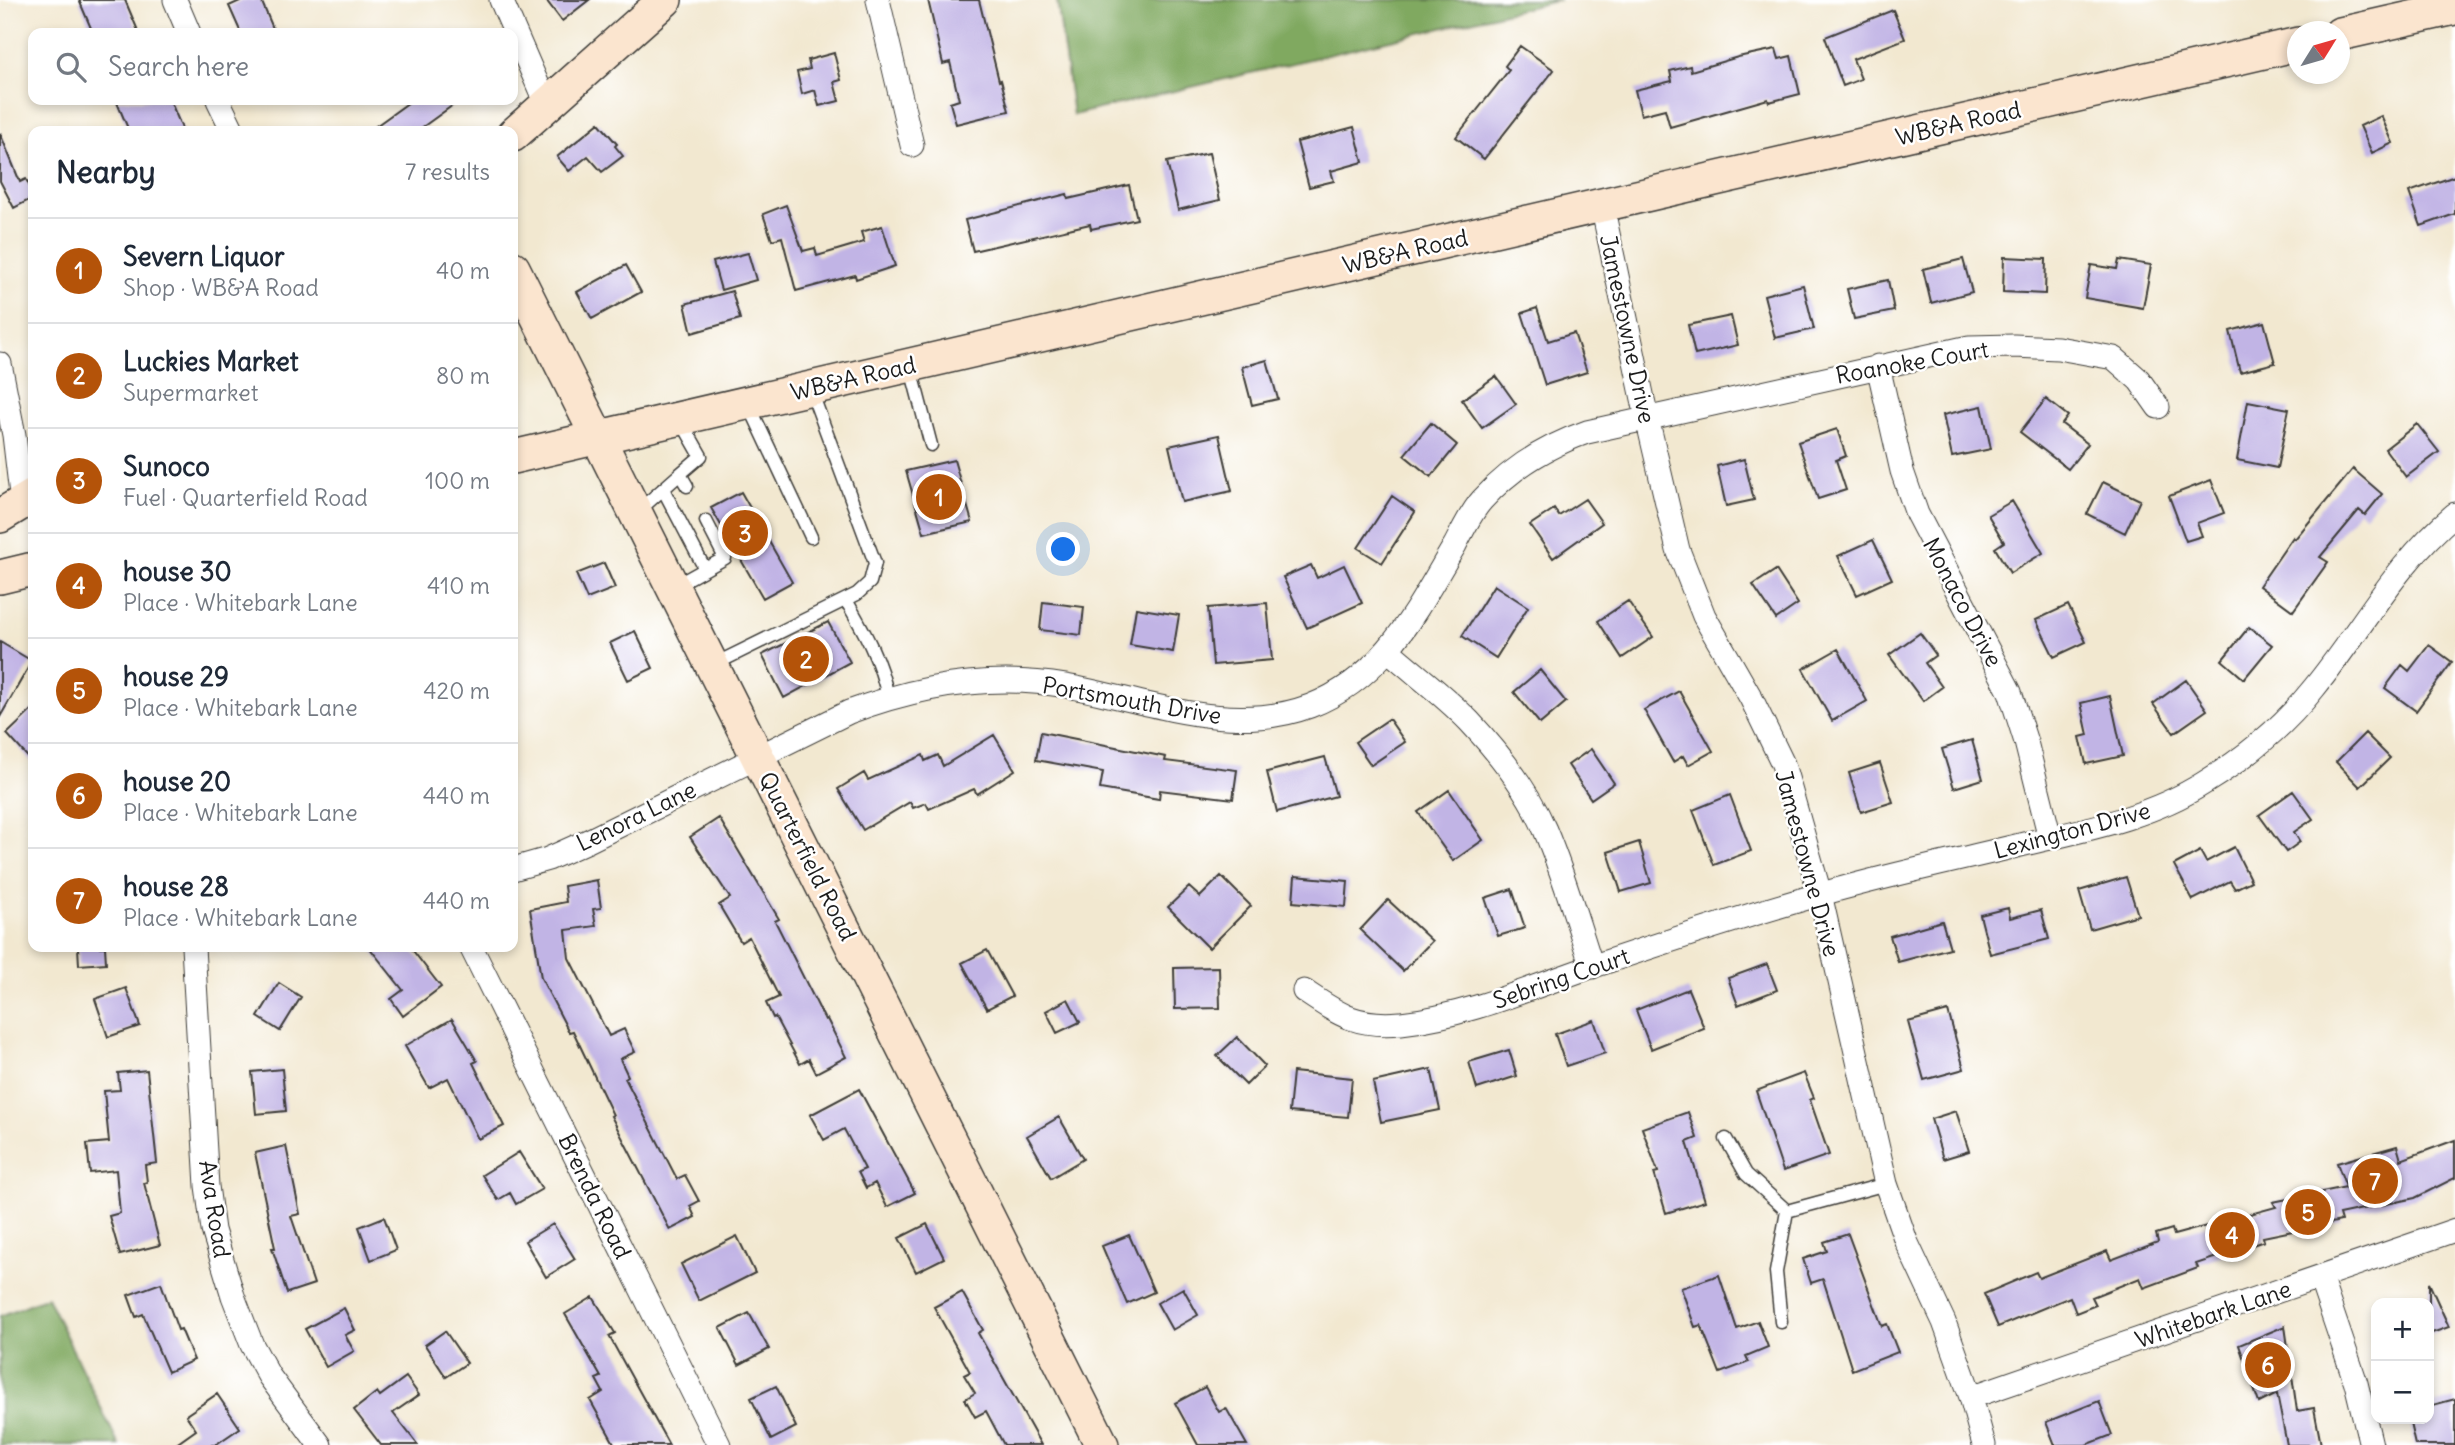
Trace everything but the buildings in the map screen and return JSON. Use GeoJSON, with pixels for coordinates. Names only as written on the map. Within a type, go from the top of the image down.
{"type":"FeatureCollection","features":[{"type":"Feature","properties":{"kind":"street"},"geometry":{"type":"LineString","coordinates":[[175,0],[188,28]]}},
{"type":"Feature","properties":{"kind":"street"},"geometry":{"type":"LineString","coordinates":[[501,0],[513,28]]}},
{"type":"Feature","properties":{"kind":"street"},"geometry":{"type":"LineString","coordinates":[[518,131],[665,0]]}},
{"type":"Feature","properties":{"kind":"street"},"geometry":{"type":"LineString","coordinates":[[878,0],[912,145]]}},
{"type":"Feature","properties":{"kind":"street"},"geometry":{"type":"LineString","coordinates":[[2350,32],[2455,8]]}},
{"type":"Feature","properties":{"kind":"street"},"geometry":{"type":"LineString","coordinates":[[518,39],[547,106]]}},
{"type":"Feature","properties":{"kind":"street","name":"WB&A Road"},"geometry":{"type":"LineString","coordinates":[[518,456],[2287,47]]}},
{"type":"Feature","properties":{"kind":"street"},"geometry":{"type":"LineString","coordinates":[[220,105],[231,126]]}},
{"type":"Feature","properties":{"kind":"street","name":"Jamestowne Drive"},"geometry":{"type":"LineString","coordinates":[[1602,205],[1678,550],[1704,616],[1751,698],[1783,764],[1820,894],[1886,1184],[1906,1241],[1944,1322],[1971,1397],[1984,1445]]}},
{"type":"Feature","properties":{"kind":"street","name":"Quarterfield Road"},"geometry":{"type":"LineString","coordinates":[[518,278],[1101,1445]]}},
{"type":"Feature","properties":{"kind":"street","name":"Roanoke Court"},"geometry":{"type":"LineString","coordinates":[[1647,418],[1969,347],[2014,346],[2058,348],[2113,358],[2139,380],[2158,407]]}},
{"type":"Feature","properties":{"kind":"street"},"geometry":{"type":"LineString","coordinates":[[0,364],[14,435],[18,505]]}},
{"type":"Feature","properties":{"kind":"street","name":"Monaco Drive"},"geometry":{"type":"LineString","coordinates":[[1878,366],[1902,471],[1916,514],[2010,692],[2026,742],[2050,838]]}},
{"type":"Feature","properties":{"kind":"street","name":"Portsmouth Drive"},"geometry":{"type":"LineString","coordinates":[[757,756],[849,712],[888,698],[960,683],[1031,682],[1065,685],[1212,717],[1259,717],[1301,709],[1337,693],[1389,651],[1407,627],[1480,502],[1506,476],[1560,442],[1587,432],[1647,418]]}},
{"type":"Feature","properties":{"kind":"street","name":"Lexington Drive"},"geometry":{"type":"LineString","coordinates":[[1820,894],[2125,818],[2169,803],[2203,784],[2276,729],[2314,689],[2409,557],[2455,514]]}},
{"type":"Feature","properties":{"kind":"street"},"geometry":{"type":"LineString","coordinates":[[0,577],[28,570]]}},
{"type":"Feature","properties":{"kind":"street"},"geometry":{"type":"LineString","coordinates":[[1389,651],[1467,719],[1497,752],[1522,789],[1544,828],[1592,967]]}},
{"type":"Feature","properties":{"kind":"street","name":"Lenora Lane"},"geometry":{"type":"LineString","coordinates":[[518,868],[548,859],[587,841],[757,756]]}},
{"type":"Feature","properties":{"kind":"street","name":"Sebring Court"},"geometry":{"type":"LineString","coordinates":[[1304,991],[1341,1016],[1367,1024],[1430,1018],[1476,1007],[1820,894]]}},
{"type":"Feature","properties":{"kind":"street","name":"Ava Road"},"geometry":{"type":"LineString","coordinates":[[193,952],[207,1186],[213,1230],[233,1296],[252,1345],[269,1376],[320,1445]]}},
{"type":"Feature","properties":{"kind":"street","name":"Brenda Road"},"geometry":{"type":"LineString","coordinates":[[473,952],[719,1445]]}},
{"type":"Feature","properties":{"kind":"street","name":"Whitebark Lane"},"geometry":{"type":"LineString","coordinates":[[1971,1397],[2455,1230]]}},
{"type":"Feature","properties":{"kind":"street"},"geometry":{"type":"LineString","coordinates":[[2319,1277],[2356,1383],[2371,1445]]}},
{"type":"Feature","properties":{"kind":"lane"},"geometry":{"type":"LineString","coordinates":[[910,365],[931,445]]}},
{"type":"Feature","properties":{"kind":"lane"},"geometry":{"type":"LineString","coordinates":[[712,665],[846,600],[870,582],[874,563],[810,388]]}},
{"type":"Feature","properties":{"kind":"lane"},"geometry":{"type":"LineString","coordinates":[[748,402],[811,537]]}},
{"type":"Feature","properties":{"kind":"lane"},"geometry":{"type":"LineString","coordinates":[[636,513],[701,456],[680,418]]}},
{"type":"Feature","properties":{"kind":"lane"},"geometry":{"type":"LineString","coordinates":[[680,474],[687,486]]}},
{"type":"Feature","properties":{"kind":"lane"},"geometry":{"type":"LineString","coordinates":[[663,489],[705,569]]}},
{"type":"Feature","properties":{"kind":"lane"},"geometry":{"type":"LineString","coordinates":[[673,587],[725,558],[706,521]]}},
{"type":"Feature","properties":{"kind":"lane"},"geometry":{"type":"LineString","coordinates":[[846,600],[870,643],[884,676],[888,698]]}},
{"type":"Feature","properties":{"kind":"lane"},"geometry":{"type":"LineString","coordinates":[[1726,1139],[1746,1174],[1787,1211]]}},
{"type":"Feature","properties":{"kind":"lane"},"geometry":{"type":"LineString","coordinates":[[1787,1211],[1886,1184]]}},
{"type":"Feature","properties":{"kind":"lane"},"geometry":{"type":"LineString","coordinates":[[1781,1322],[1776,1272],[1787,1211]]}},
{"type":"Feature","properties":{"kind":"green space"},"geometry":{"type":"Polygon","coordinates":[[[1057,0],[1560,0],[1073,115],[1057,0]]]}},
{"type":"Feature","properties":{"kind":"green space"},"geometry":{"type":"Polygon","coordinates":[[[47,1297],[119,1445],[0,1445],[0,1316],[47,1297]]]}},
{"type":"Feature","properties":{"kind":"place","name":"Severn Liquor"},"geometry":{"type":"Point","coordinates":[939,497]}},
{"type":"Feature","properties":{"kind":"place","name":"Sunoco"},"geometry":{"type":"Point","coordinates":[745,533]}},
{"type":"Feature","properties":{"kind":"place","name":"Luckies Market"},"geometry":{"type":"Point","coordinates":[806,659]}},
{"type":"Feature","properties":{"kind":"place","name":"house 28"},"geometry":{"type":"Point","coordinates":[2375,1181]}},
{"type":"Feature","properties":{"kind":"place","name":"house 29"},"geometry":{"type":"Point","coordinates":[2308,1212]}},
{"type":"Feature","properties":{"kind":"place","name":"house 30"},"geometry":{"type":"Point","coordinates":[2232,1235]}},
{"type":"Feature","properties":{"kind":"place","name":"house 20"},"geometry":{"type":"Point","coordinates":[2268,1365]}}]}
